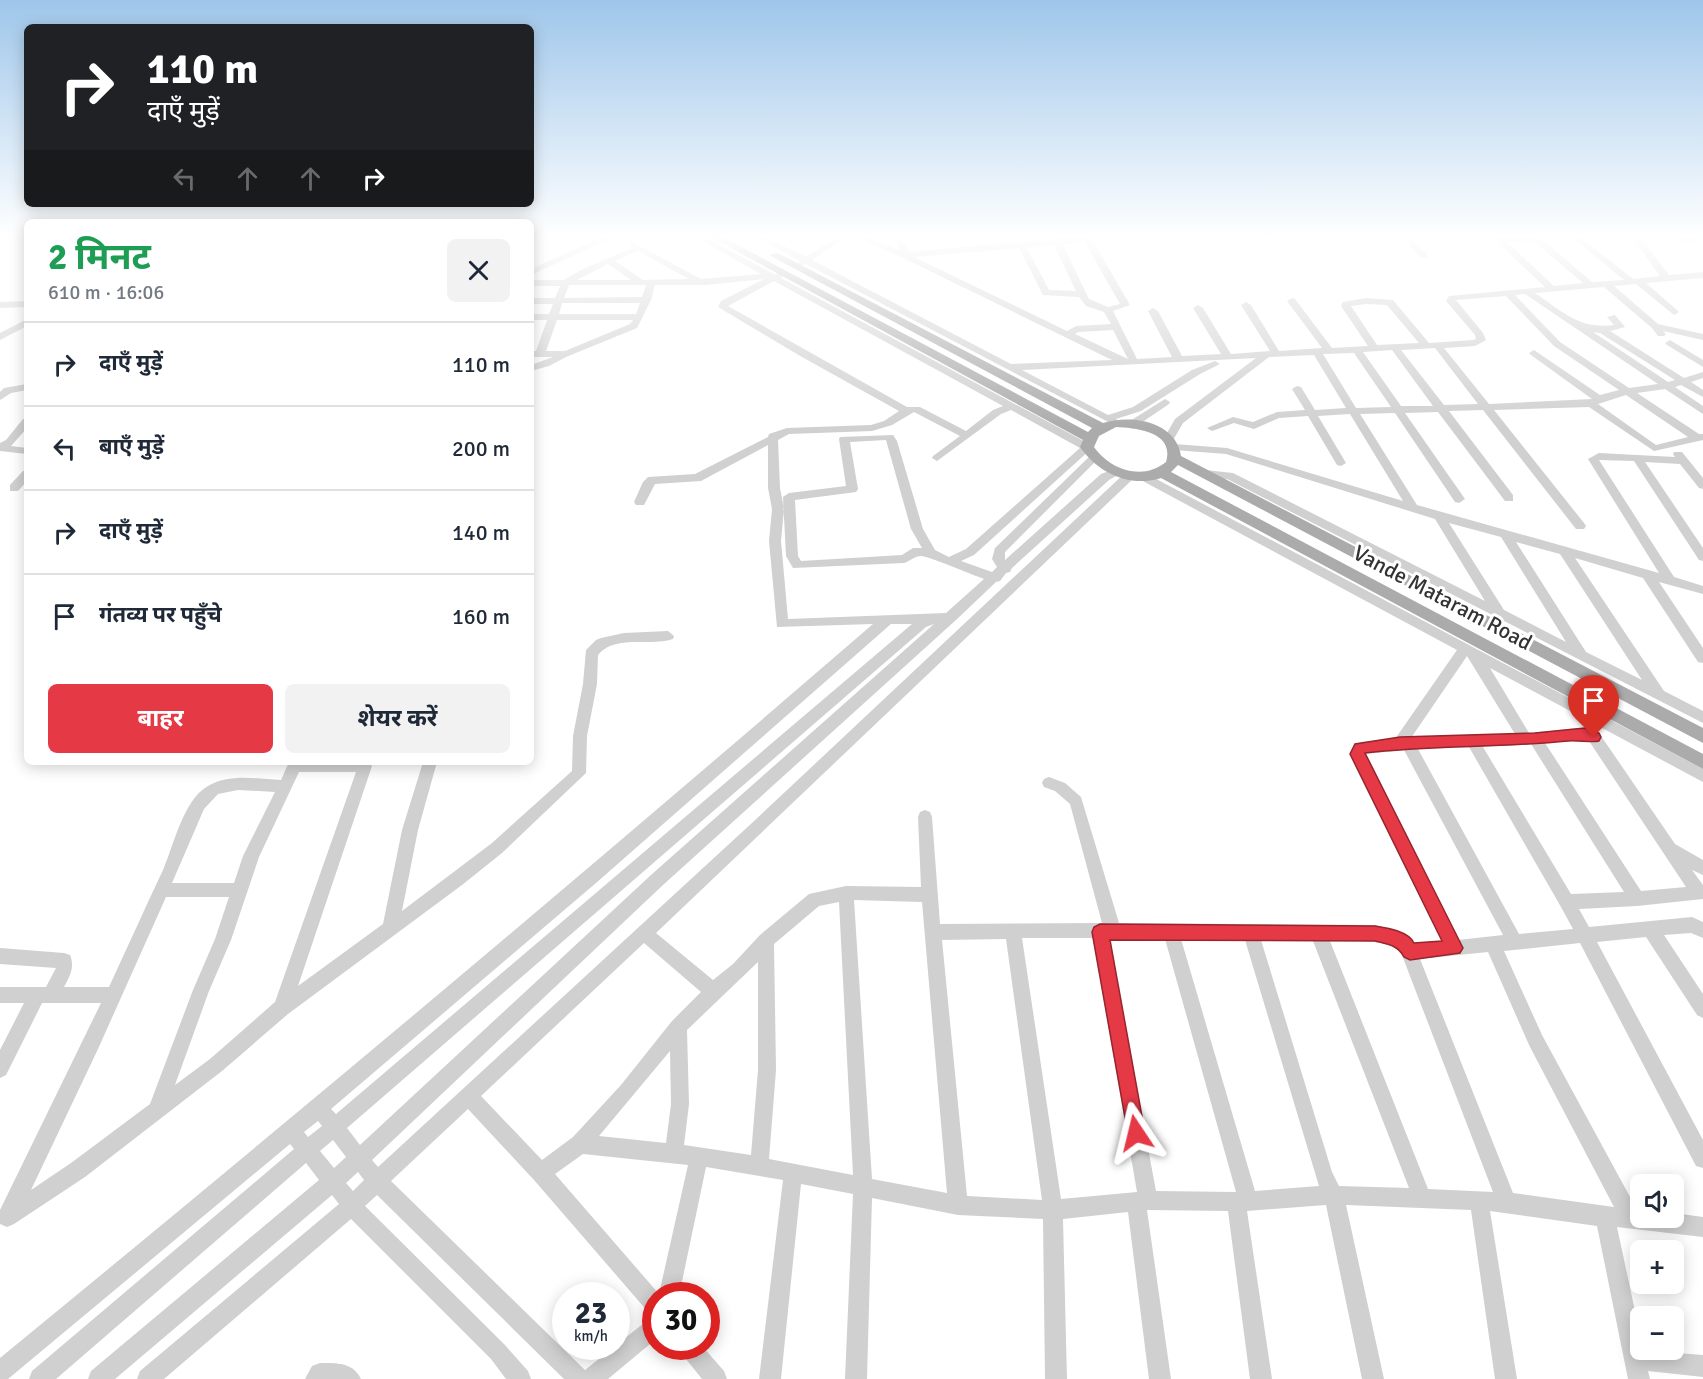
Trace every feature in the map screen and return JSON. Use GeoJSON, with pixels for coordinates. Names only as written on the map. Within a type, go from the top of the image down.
{"type":"FeatureCollection","features":[{"type":"Feature","properties":{"kind":"main road"},"geometry":{"type":"LineString","coordinates":[[820,300],[1090,448],[1099,464],[1130,475],[1161,472],[1170,466],[1172,448],[1151,428],[1134,423],[1108,423],[871,300]]}},
{"type":"Feature","properties":{"kind":"main road"},"geometry":{"type":"LineString","coordinates":[[1090,448],[1108,423]]}},
{"type":"Feature","properties":{"kind":"main road","name":"Vande Mataram Road"},"geometry":{"type":"LineString","coordinates":[[1172,448],[1205,474],[1703,736]]}},
{"type":"Feature","properties":{"kind":"main road","name":"Vande Mataram Road"},"geometry":{"type":"LineString","coordinates":[[1161,472],[1703,762]]}},
{"type":"Feature","properties":{"kind":"street"},"geometry":{"type":"LineString","coordinates":[[534,301],[616,300]]}},
{"type":"Feature","properties":{"kind":"street"},"geometry":{"type":"LineString","coordinates":[[534,367],[634,326],[646,300]]}},
{"type":"Feature","properties":{"kind":"street"},"geometry":{"type":"LineString","coordinates":[[729,300],[724,303],[723,307],[906,411]]}},
{"type":"Feature","properties":{"kind":"street"},"geometry":{"type":"LineString","coordinates":[[820,300],[1010,407],[1090,448]]}},
{"type":"Feature","properties":{"kind":"street"},"geometry":{"type":"LineString","coordinates":[[875,300],[1012,367],[1108,423],[1137,409],[1196,372],[1228,357]]}},
{"type":"Feature","properties":{"kind":"street"},"geometry":{"type":"LineString","coordinates":[[997,300],[1129,362]]}},
{"type":"Feature","properties":{"kind":"street"},"geometry":{"type":"LineString","coordinates":[[1086,300],[1089,304],[1108,310],[1125,305],[1122,300]]}},
{"type":"Feature","properties":{"kind":"street"},"geometry":{"type":"LineString","coordinates":[[1364,300],[1346,304],[1346,306],[1375,349]]}},
{"type":"Feature","properties":{"kind":"street"},"geometry":{"type":"LineString","coordinates":[[1370,300],[1390,302],[1433,347],[1486,407],[1580,526]]}},
{"type":"Feature","properties":{"kind":"street"},"geometry":{"type":"LineString","coordinates":[[1012,367],[1433,347],[1481,340],[1480,335],[1451,300]]}},
{"type":"Feature","properties":{"kind":"street"},"geometry":{"type":"LineString","coordinates":[[1515,300],[1557,344],[1700,438]]}},
{"type":"Feature","properties":{"kind":"street"},"geometry":{"type":"LineString","coordinates":[[1540,300],[1703,411]]}},
{"type":"Feature","properties":{"kind":"street"},"geometry":{"type":"LineString","coordinates":[[1624,300],[1658,330],[1703,337]]}},
{"type":"Feature","properties":{"kind":"street"},"geometry":{"type":"LineString","coordinates":[[1659,300],[1674,312]]}},
{"type":"Feature","properties":{"kind":"street"},"geometry":{"type":"LineString","coordinates":[[561,301],[536,354],[566,354]]}},
{"type":"Feature","properties":{"kind":"street"},"geometry":{"type":"LineString","coordinates":[[1292,301],[1323,351],[1352,411],[1413,508]]}},
{"type":"Feature","properties":{"kind":"street"},"geometry":{"type":"LineString","coordinates":[[0,304],[24,304]]}},
{"type":"Feature","properties":{"kind":"street"},"geometry":{"type":"LineString","coordinates":[[1246,305],[1272,354]]}},
{"type":"Feature","properties":{"kind":"street"},"geometry":{"type":"LineString","coordinates":[[1198,308],[1228,357]]}},
{"type":"Feature","properties":{"kind":"street"},"geometry":{"type":"LineString","coordinates":[[1108,310],[1117,327],[1129,362]]}},
{"type":"Feature","properties":{"kind":"street"},"geometry":{"type":"LineString","coordinates":[[1153,311],[1179,360]]}},
{"type":"Feature","properties":{"kind":"street"},"geometry":{"type":"LineString","coordinates":[[534,317],[639,317]]}},
{"type":"Feature","properties":{"kind":"street"},"geometry":{"type":"LineString","coordinates":[[1577,326],[1600,330],[1620,327],[1612,317]]}},
{"type":"Feature","properties":{"kind":"street"},"geometry":{"type":"LineString","coordinates":[[0,337],[24,324]]}},
{"type":"Feature","properties":{"kind":"street"},"geometry":{"type":"LineString","coordinates":[[1068,335],[1076,329],[1117,327]]}},
{"type":"Feature","properties":{"kind":"street"},"geometry":{"type":"LineString","coordinates":[[1600,330],[1703,394]]}},
{"type":"Feature","properties":{"kind":"street"},"geometry":{"type":"LineString","coordinates":[[1670,343],[1703,364]]}},
{"type":"Feature","properties":{"kind":"street"},"geometry":{"type":"LineString","coordinates":[[1395,348],[1509,498]]}},
{"type":"Feature","properties":{"kind":"street"},"geometry":{"type":"LineString","coordinates":[[1357,350],[1459,499]]}},
{"type":"Feature","properties":{"kind":"street"},"geometry":{"type":"LineString","coordinates":[[1534,353],[1648,445],[1661,448],[1700,438]]}},
{"type":"Feature","properties":{"kind":"street"},"geometry":{"type":"LineString","coordinates":[[1272,354],[1179,421],[1172,448],[1227,451],[1439,516],[1703,590]]}},
{"type":"Feature","properties":{"kind":"street"},"geometry":{"type":"LineString","coordinates":[[1134,423],[1215,364]]}},
{"type":"Feature","properties":{"kind":"street"},"geometry":{"type":"LineString","coordinates":[[1044,384],[1075,365]]}},
{"type":"Feature","properties":{"kind":"street"},"geometry":{"type":"LineString","coordinates":[[1212,428],[1233,420],[1254,426],[1277,415],[1594,401],[1628,392],[1667,386],[1703,375]]}},
{"type":"Feature","properties":{"kind":"street"},"geometry":{"type":"LineString","coordinates":[[0,397],[8,390],[24,387]]}},
{"type":"Feature","properties":{"kind":"street"},"geometry":{"type":"LineString","coordinates":[[1298,389],[1341,463]]}},
{"type":"Feature","properties":{"kind":"street"},"geometry":{"type":"LineString","coordinates":[[937,458],[997,412],[1010,407]]}},
{"type":"Feature","properties":{"kind":"street"},"geometry":{"type":"LineString","coordinates":[[640,502],[652,480],[698,478],[773,436],[787,431],[872,428],[888,423],[906,411],[916,409],[967,436]]}},
{"type":"Feature","properties":{"kind":"street"},"geometry":{"type":"LineString","coordinates":[[0,448],[10,442],[24,425]]}},
{"type":"Feature","properties":{"kind":"street"},"geometry":{"type":"LineString","coordinates":[[773,436],[774,488],[778,509],[775,541],[782,624],[888,619],[948,621]]}},
{"type":"Feature","properties":{"kind":"street"},"geometry":{"type":"LineString","coordinates":[[931,553],[917,529],[889,437],[844,439],[852,489],[789,497],[792,556],[797,565],[904,559],[917,551],[931,553],[949,562],[996,578]]}},
{"type":"Feature","properties":{"kind":"street"},"geometry":{"type":"LineString","coordinates":[[1672,445],[1703,485]]}},
{"type":"Feature","properties":{"kind":"street"},"geometry":{"type":"LineString","coordinates":[[0,448],[24,451]]}},
{"type":"Feature","properties":{"kind":"street"},"geometry":{"type":"LineString","coordinates":[[949,562],[970,552],[1090,448]]}},
{"type":"Feature","properties":{"kind":"street"},"geometry":{"type":"LineString","coordinates":[[1006,569],[998,559],[999,551],[1090,448]]}},
{"type":"Feature","properties":{"kind":"street"},"geometry":{"type":"LineString","coordinates":[[1671,581],[1593,459],[1599,456],[1684,461]]}},
{"type":"Feature","properties":{"kind":"street"},"geometry":{"type":"LineString","coordinates":[[1636,457],[1703,557]]}},
{"type":"Feature","properties":{"kind":"street"},"geometry":{"type":"LineString","coordinates":[[1205,474],[1229,476],[1703,717]]}},
{"type":"Feature","properties":{"kind":"street"},"geometry":{"type":"LineString","coordinates":[[148,1379],[377,1181],[1130,475]]}},
{"type":"Feature","properties":{"kind":"street"},"geometry":{"type":"LineString","coordinates":[[99,1379],[358,1160],[657,880],[1106,477],[1130,475],[1470,651],[1703,776]]}},
{"type":"Feature","properties":{"kind":"street"},"geometry":{"type":"LineString","coordinates":[[14,488],[24,477]]}},
{"type":"Feature","properties":{"kind":"street"},"geometry":{"type":"LineString","coordinates":[[1439,516],[1499,613]]}},
{"type":"Feature","properties":{"kind":"street"},"geometry":{"type":"LineString","coordinates":[[1505,534],[1581,654]]}},
{"type":"Feature","properties":{"kind":"street"},"geometry":{"type":"LineString","coordinates":[[1564,551],[1642,665],[1658,693]]}},
{"type":"Feature","properties":{"kind":"street"},"geometry":{"type":"LineString","coordinates":[[1648,575],[1702,656]]}},
{"type":"Feature","properties":{"kind":"street"},"geometry":{"type":"LineString","coordinates":[[0,1372],[319,1108],[590,878],[888,619]]}},
{"type":"Feature","properties":{"kind":"street"},"geometry":{"type":"LineString","coordinates":[[40,1379],[927,620]]}},
{"type":"Feature","properties":{"kind":"street"},"geometry":{"type":"LineString","coordinates":[[3,1218],[78,1170],[216,1065],[282,1008],[497,848],[579,773],[580,736],[590,684],[591,654],[601,642],[624,638],[668,636]]}},
{"type":"Feature","properties":{"kind":"street"},"geometry":{"type":"LineString","coordinates":[[1470,651],[1637,899]]}},
{"type":"Feature","properties":{"kind":"street"},"geometry":{"type":"LineString","coordinates":[[1404,743],[1470,651]]}},
{"type":"Feature","properties":{"kind":"street"},"geometry":{"type":"LineString","coordinates":[[1594,737],[1615,729]]}},
{"type":"Feature","properties":{"kind":"street"},"geometry":{"type":"LineString","coordinates":[[1454,948],[1358,754],[1360,748],[1404,743],[1530,739],[1585,733],[1594,737],[1700,892],[1637,899],[1568,902]]}},
{"type":"Feature","properties":{"kind":"street"},"geometry":{"type":"LineString","coordinates":[[1473,742],[1568,902],[1703,1159]]}},
{"type":"Feature","properties":{"kind":"street"},"geometry":{"type":"LineString","coordinates":[[1404,743],[1515,942]]}},
{"type":"Feature","properties":{"kind":"street"},"geometry":{"type":"LineString","coordinates":[[158,1107],[251,856],[295,765]]}},
{"type":"Feature","properties":{"kind":"street"},"geometry":{"type":"LineString","coordinates":[[282,1008],[366,765]]}},
{"type":"Feature","properties":{"kind":"street"},"geometry":{"type":"LineString","coordinates":[[390,928],[408,842],[429,765]]}},
{"type":"Feature","properties":{"kind":"street"},"geometry":{"type":"LineString","coordinates":[[1049,783],[1060,787],[1076,801],[1107,932],[1142,1200],[1160,1379]]}},
{"type":"Feature","properties":{"kind":"street"},"geometry":{"type":"LineString","coordinates":[[3,1218],[114,995],[186,829],[204,797],[212,790],[227,785],[285,786]]}},
{"type":"Feature","properties":{"kind":"street"},"geometry":{"type":"LineString","coordinates":[[925,817],[936,984],[958,1205]]}},
{"type":"Feature","properties":{"kind":"street"},"geometry":{"type":"LineString","coordinates":[[1670,849],[1703,868]]}},
{"type":"Feature","properties":{"kind":"street"},"geometry":{"type":"LineString","coordinates":[[160,890],[240,890]]}},
{"type":"Feature","properties":{"kind":"street"},"geometry":{"type":"LineString","coordinates":[[541,1173],[580,1144],[678,1027],[713,991],[739,970],[766,941],[815,899],[846,893],[929,895]]}},
{"type":"Feature","properties":{"kind":"street"},"geometry":{"type":"LineString","coordinates":[[846,893],[863,1187],[856,1379]]}},
{"type":"Feature","properties":{"kind":"street"},"geometry":{"type":"LineString","coordinates":[[1410,952],[1650,928],[1692,925],[1699,926],[1703,930]]}},
{"type":"Feature","properties":{"kind":"street"},"geometry":{"type":"LineString","coordinates":[[1650,928],[1703,1009]]}},
{"type":"Feature","properties":{"kind":"street"},"geometry":{"type":"LineString","coordinates":[[1012,930],[1053,1210],[1056,1379]]}},
{"type":"Feature","properties":{"kind":"street"},"geometry":{"type":"LineString","coordinates":[[933,932],[1012,930],[1251,934],[1375,933],[1394,938],[1406,945],[1410,952],[1508,1202]]}},
{"type":"Feature","properties":{"kind":"street"},"geometry":{"type":"LineString","coordinates":[[644,933],[713,991]]}},
{"type":"Feature","properties":{"kind":"street"},"geometry":{"type":"LineString","coordinates":[[1172,933],[1242,1201],[1261,1379]]}},
{"type":"Feature","properties":{"kind":"street"},"geometry":{"type":"LineString","coordinates":[[1251,934],[1324,1176],[1334,1195],[1373,1379]]}},
{"type":"Feature","properties":{"kind":"street"},"geometry":{"type":"LineString","coordinates":[[1319,934],[1422,1198]]}},
{"type":"Feature","properties":{"kind":"street"},"geometry":{"type":"LineString","coordinates":[[759,1166],[767,1070],[766,941]]}},
{"type":"Feature","properties":{"kind":"street"},"geometry":{"type":"LineString","coordinates":[[1493,944],[1536,1041],[1629,1217]]}},
{"type":"Feature","properties":{"kind":"street"},"geometry":{"type":"LineString","coordinates":[[0,956],[64,962],[64,970],[44,995],[0,1069]]}},
{"type":"Feature","properties":{"kind":"street"},"geometry":{"type":"LineString","coordinates":[[0,995],[114,995]]}},
{"type":"Feature","properties":{"kind":"street"},"geometry":{"type":"LineString","coordinates":[[674,1153],[680,1104],[678,1027]]}},
{"type":"Feature","properties":{"kind":"street"},"geometry":{"type":"LineString","coordinates":[[468,1096],[541,1173],[642,1290]]}},
{"type":"Feature","properties":{"kind":"street"},"geometry":{"type":"LineString","coordinates":[[319,1108],[358,1160],[377,1181],[579,1379]]}},
{"type":"Feature","properties":{"kind":"street"},"geometry":{"type":"LineString","coordinates":[[291,1131],[352,1204],[498,1352],[520,1379]]}},
{"type":"Feature","properties":{"kind":"street"},"geometry":{"type":"LineString","coordinates":[[580,1144],[674,1153],[759,1166],[958,1205],[1053,1210],[1142,1200],[1242,1201],[1334,1195],[1508,1202],[1605,1217],[1629,1217],[1703,1227]]}},
{"type":"Feature","properties":{"kind":"street"},"geometry":{"type":"LineString","coordinates":[[672,1282],[699,1157]]}},
{"type":"Feature","properties":{"kind":"street"},"geometry":{"type":"LineString","coordinates":[[770,1379],[793,1173]]}},
{"type":"Feature","properties":{"kind":"street"},"geometry":{"type":"LineString","coordinates":[[1479,1200],[1506,1379]]}},
{"type":"Feature","properties":{"kind":"street"},"geometry":{"type":"LineString","coordinates":[[1605,1217],[1637,1369],[1703,1366]]}},
{"type":"Feature","properties":{"kind":"street"},"geometry":{"type":"LineString","coordinates":[[591,1379],[642,1337]]}},
{"type":"Feature","properties":{"kind":"street"},"geometry":{"type":"LineString","coordinates":[[700,1360],[716,1379]]}},
{"type":"Feature","properties":{"kind":"street"},"geometry":{"type":"LineString","coordinates":[[316,1379],[320,1374],[335,1373],[350,1379]]}},
{"type":"Feature","properties":{"kind":"route"},"geometry":{"type":"LineString","coordinates":[[1136,1133],[1100,932],[1375,933],[1394,938],[1406,945],[1410,952],[1454,948],[1358,754],[1360,748],[1400,743],[1535,739],[1585,733],[1594,737]]}}]}
